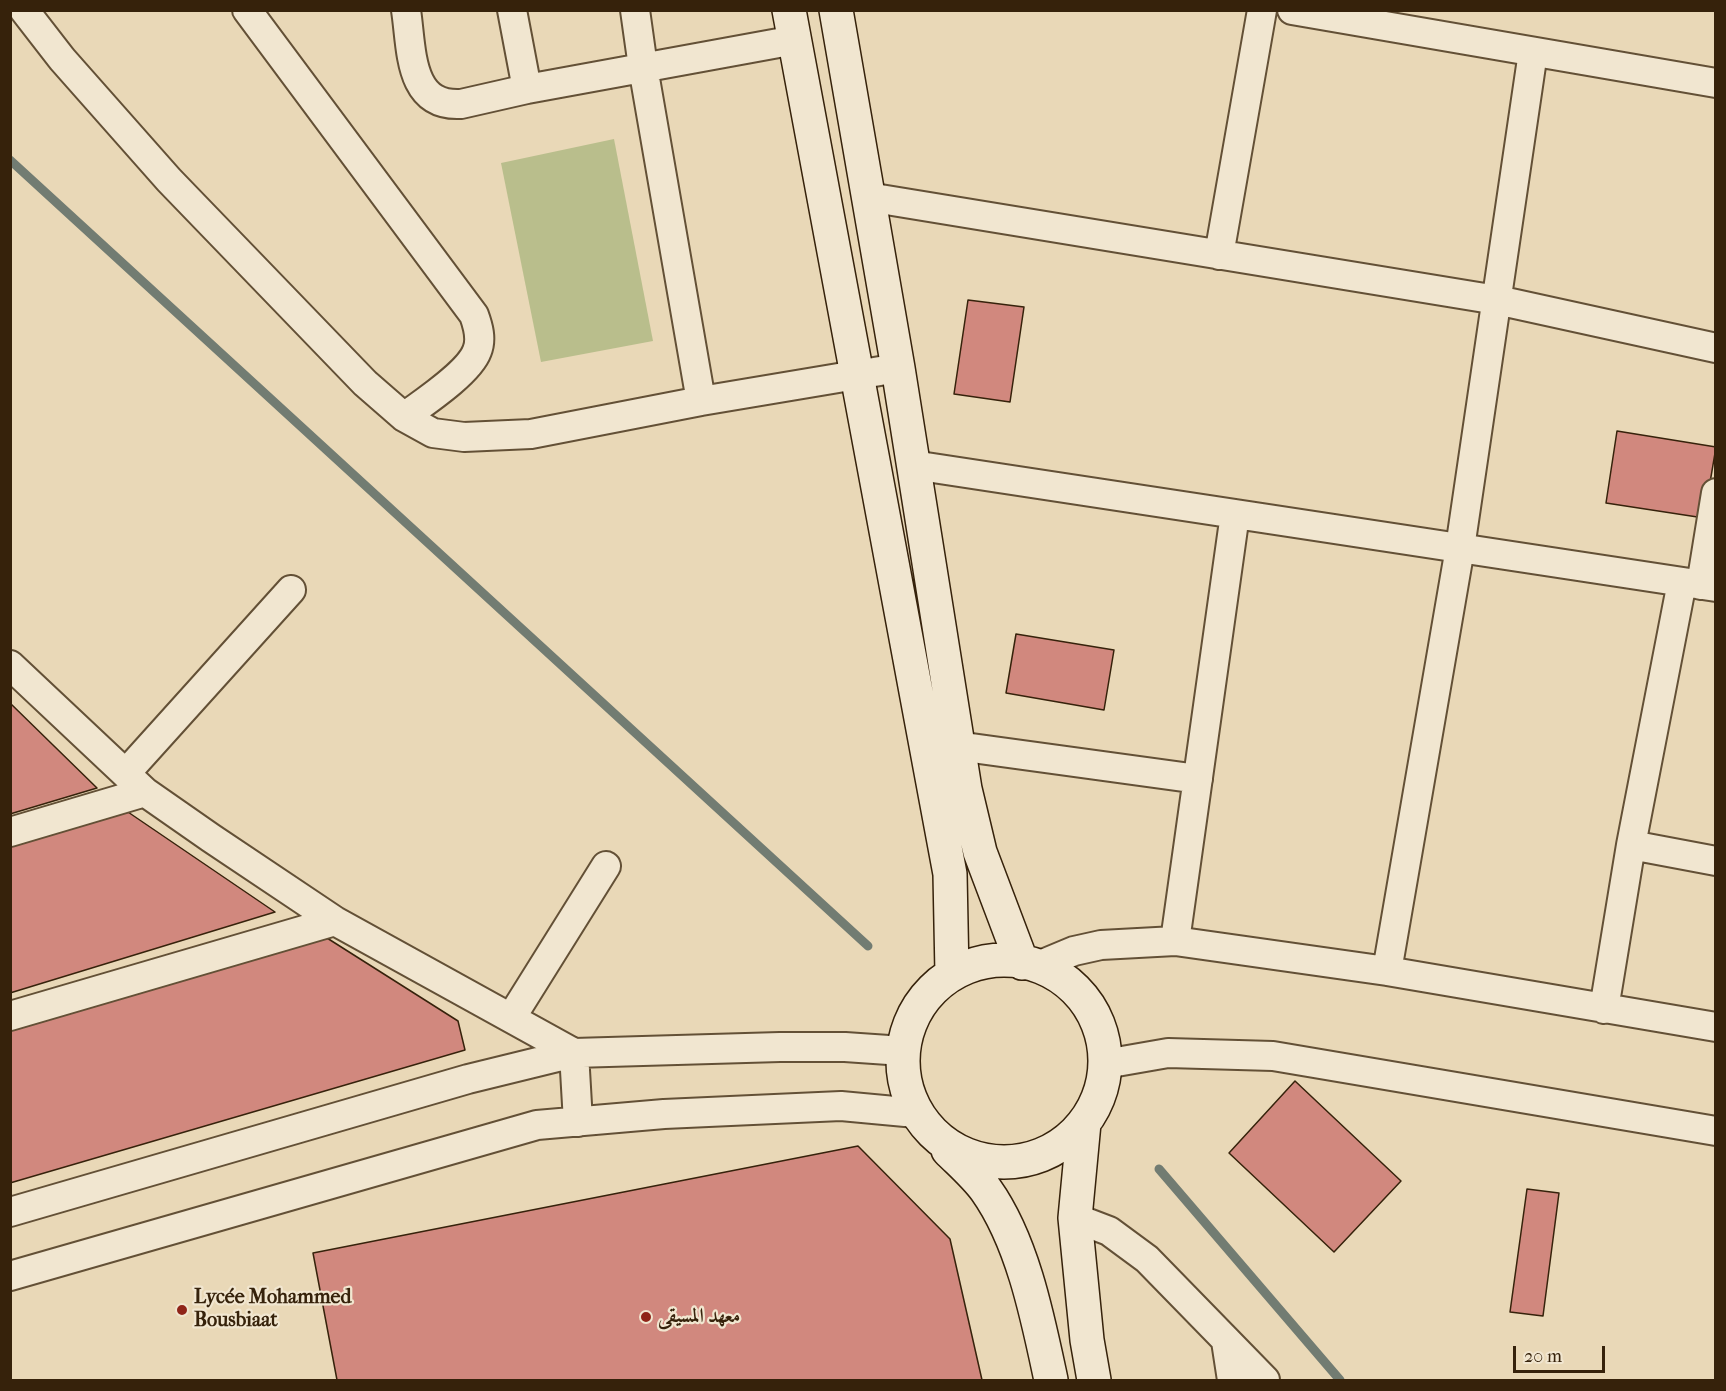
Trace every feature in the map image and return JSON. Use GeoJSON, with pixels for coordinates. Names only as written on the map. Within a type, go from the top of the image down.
{"type":"FeatureCollection","features":[{"type":"Feature","properties":{"kind":"street"},"geometry":{"type":"LineString","coordinates":[[24,10],[62,59],[169,180],[365,383],[404,417],[433,433],[464,437],[531,434],[701,401],[898,368]]}},
{"type":"Feature","properties":{"kind":"street"},"geometry":{"type":"LineString","coordinates":[[247,10],[474,315],[480,337],[477,352],[465,369],[404,417]]}},
{"type":"Feature","properties":{"kind":"street"},"geometry":{"type":"LineString","coordinates":[[406,10],[416,72],[422,89],[438,102],[451,105],[461,105],[527,89],[643,67],[792,25],[950,874],[952,974]]}},
{"type":"Feature","properties":{"kind":"street"},"geometry":{"type":"LineString","coordinates":[[512,10],[527,89]]}},
{"type":"Feature","properties":{"kind":"street"},"geometry":{"type":"LineString","coordinates":[[635,10],[701,401]]}},
{"type":"Feature","properties":{"kind":"street"},"geometry":{"type":"LineString","coordinates":[[836,10],[898,368],[957,746],[980,852],[1030,964]]}},
{"type":"Feature","properties":{"kind":"street"},"geometry":{"type":"LineString","coordinates":[[1219,255],[1262,10]]}},
{"type":"Feature","properties":{"kind":"street"},"geometry":{"type":"LineString","coordinates":[[1292,10],[1716,83]]}},
{"type":"Feature","properties":{"kind":"street"},"geometry":{"type":"LineString","coordinates":[[1387,972],[1460,548],[1533,52]]}},
{"type":"Feature","properties":{"kind":"street"},"geometry":{"type":"LineString","coordinates":[[868,197],[1497,300],[1716,348]]}},
{"type":"Feature","properties":{"kind":"street"},"geometry":{"type":"LineString","coordinates":[[913,465],[1699,585]]}},
{"type":"Feature","properties":{"kind":"street"},"geometry":{"type":"LineString","coordinates":[[1604,1009],[1631,845],[1699,585],[1716,493]]}},
{"type":"Feature","properties":{"kind":"street"},"geometry":{"type":"LineString","coordinates":[[1175,941],[1235,514]]}},
{"type":"Feature","properties":{"kind":"street"},"geometry":{"type":"LineString","coordinates":[[10,832],[136,782],[291,590]]}},
{"type":"Feature","properties":{"kind":"street"},"geometry":{"type":"LineString","coordinates":[[10,665],[136,782],[211,838],[335,921],[574,1053]]}},
{"type":"Feature","properties":{"kind":"street"},"geometry":{"type":"LineString","coordinates":[[957,746],[1198,780]]}},
{"type":"Feature","properties":{"kind":"street"},"geometry":{"type":"LineString","coordinates":[[1631,845],[1716,861]]}},
{"type":"Feature","properties":{"kind":"street"},"geometry":{"type":"LineString","coordinates":[[511,1018],[606,866]]}},
{"type":"Feature","properties":{"kind":"street"},"geometry":{"type":"LineString","coordinates":[[10,1016],[335,921]]}},
{"type":"Feature","properties":{"kind":"street"},"geometry":{"type":"LineString","coordinates":[[1030,964],[1101,945],[1175,941],[1387,972],[1716,1027]]}},
{"type":"Feature","properties":{"kind":"street"},"geometry":{"type":"LineString","coordinates":[[937,1138],[965,1155],[998,1163],[1030,1160],[1060,1146],[1084,1123],[1099,1095],[1105,1064],[1101,1033],[1087,1004],[1066,981],[1030,964],[1009,960],[980,963],[952,974],[928,993],[911,1020],[903,1051],[905,1083],[916,1113],[937,1138],[985,1189],[1001,1214],[1014,1244],[1038,1322],[1051,1380]]}},
{"type":"Feature","properties":{"kind":"street"},"geometry":{"type":"LineString","coordinates":[[10,1212],[468,1079],[574,1053],[780,1047],[845,1047],[903,1051]]}},
{"type":"Feature","properties":{"kind":"street"},"geometry":{"type":"LineString","coordinates":[[574,1053],[578,1122]]}},
{"type":"Feature","properties":{"kind":"street"},"geometry":{"type":"LineString","coordinates":[[1105,1064],[1168,1053],[1273,1056],[1716,1131]]}},
{"type":"Feature","properties":{"kind":"street"},"geometry":{"type":"LineString","coordinates":[[10,1276],[537,1125],[664,1114],[841,1106],[916,1113]]}},
{"type":"Feature","properties":{"kind":"street"},"geometry":{"type":"LineString","coordinates":[[1084,1123],[1076,1218],[1087,1341],[1094,1380]]}},
{"type":"Feature","properties":{"kind":"street"},"geometry":{"type":"LineString","coordinates":[[1076,1218],[1109,1232],[1147,1259],[1265,1380]]}},
{"type":"Feature","properties":{"kind":"street"},"geometry":{"type":"LineString","coordinates":[[1226,1341],[1232,1380]]}},
{"type":"Feature","properties":{"kind":"green space"},"geometry":{"type":"Polygon","coordinates":[[[614,139],[653,341],[541,362],[501,163],[614,139]]]}},
{"type":"Feature","properties":{"kind":"building"},"geometry":{"type":"Polygon","coordinates":[[[968,300],[1024,307],[1010,402],[954,394],[968,300]]]}},
{"type":"Feature","properties":{"kind":"building"},"geometry":{"type":"Polygon","coordinates":[[[1617,431],[1716,447],[1704,518],[1606,503],[1617,431]]]}},
{"type":"Feature","properties":{"kind":"building"},"geometry":{"type":"Polygon","coordinates":[[[1016,634],[1114,650],[1104,710],[1006,693],[1016,634]]]}},
{"type":"Feature","properties":{"kind":"building"},"geometry":{"type":"Polygon","coordinates":[[[10,703],[97,788],[10,814],[10,703]]]}},
{"type":"Feature","properties":{"kind":"building"},"geometry":{"type":"Polygon","coordinates":[[[125,810],[275,912],[10,993],[10,845],[125,810]]]}},
{"type":"Feature","properties":{"kind":"building"},"geometry":{"type":"Polygon","coordinates":[[[327,938],[458,1021],[465,1050],[10,1183],[10,1031],[327,938]]]}},
{"type":"Feature","properties":{"kind":"building"},"geometry":{"type":"Polygon","coordinates":[[[1295,1081],[1401,1181],[1334,1252],[1229,1153],[1295,1081]]]}},
{"type":"Feature","properties":{"kind":"building","name":"معهد المسيقى"},"geometry":{"type":"Polygon","coordinates":[[[858,1146],[950,1239],[982,1380],[337,1380],[313,1253],[858,1146]]]}},
{"type":"Feature","properties":{"kind":"building"},"geometry":{"type":"Polygon","coordinates":[[[1527,1189],[1559,1193],[1543,1316],[1510,1312],[1527,1189]]]}},
{"type":"Feature","properties":{"kind":"waterway"},"geometry":{"type":"LineString","coordinates":[[10,160],[868,946]]}},
{"type":"Feature","properties":{"kind":"waterway"},"geometry":{"type":"LineString","coordinates":[[1159,1169],[1340,1380]]}},
{"type":"Feature","properties":{"kind":"place","name":"Lycée Mohammed Bousbiaat"},"geometry":{"type":"Point","coordinates":[182,1310]}},
{"type":"Feature","properties":{"kind":"place","name":"معهد المسيقى"},"geometry":{"type":"Point","coordinates":[646,1317]}}]}
